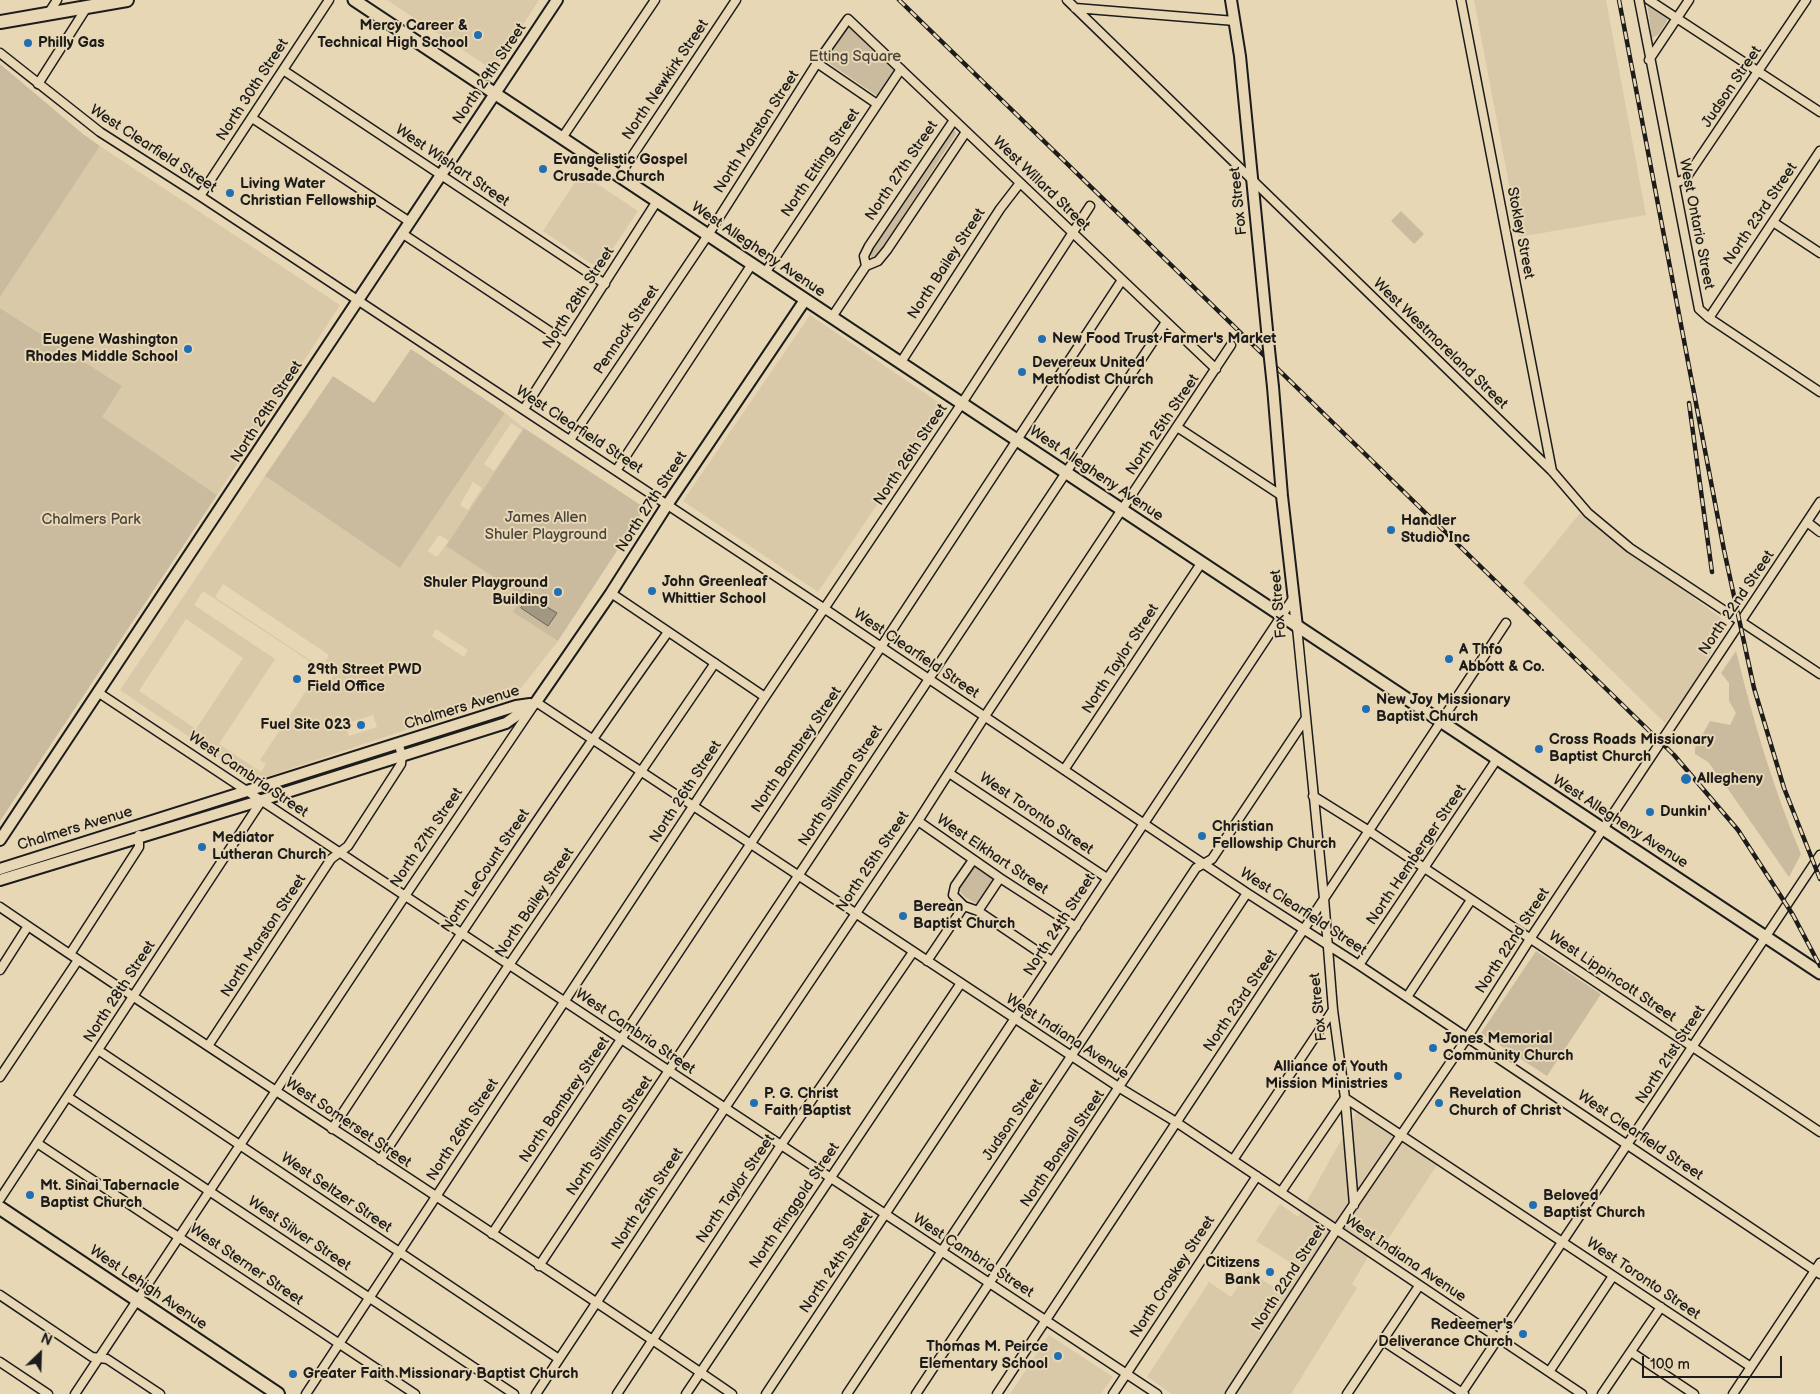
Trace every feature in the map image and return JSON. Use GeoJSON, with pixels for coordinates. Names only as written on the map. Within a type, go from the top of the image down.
{"type":"FeatureCollection","features":[{"type":"Feature","properties":{"kind":"main road"},"geometry":{"type":"LineString","coordinates":[[0,22],[127,0]]}},
{"type":"Feature","properties":{"kind":"main road","name":"West Allegheny Avenue"},"geometry":{"type":"LineString","coordinates":[[354,0],[1820,973]]}},
{"type":"Feature","properties":{"kind":"main road","name":"West Lehigh Avenue"},"geometry":{"type":"LineString","coordinates":[[0,1208],[278,1394]]}},
{"type":"Feature","properties":{"kind":"street"},"geometry":{"type":"LineString","coordinates":[[48,14],[57,0]]}},
{"type":"Feature","properties":{"kind":"street","name":"North 30th Street"},"geometry":{"type":"LineString","coordinates":[[200,196],[329,0]]}},
{"type":"Feature","properties":{"kind":"street","name":"North 29th Street"},"geometry":{"type":"LineString","coordinates":[[0,840],[557,0]]}},
{"type":"Feature","properties":{"kind":"street"},"geometry":{"type":"LineString","coordinates":[[562,138],[655,0]]}},
{"type":"Feature","properties":{"kind":"street","name":"North Newkirk Street"},"geometry":{"type":"LineString","coordinates":[[620,176],[736,0]]}},
{"type":"Feature","properties":{"kind":"street","name":"West Westmoreland Street"},"geometry":{"type":"LineString","coordinates":[[1067,0],[1552,471],[1588,514],[1630,548],[1820,674]]}},
{"type":"Feature","properties":{"kind":"street","name":"Fox Street"},"geometry":{"type":"LineString","coordinates":[[1231,0],[1240,56],[1282,496],[1324,898],[1333,1010],[1345,1098],[1354,1205]]}},
{"type":"Feature","properties":{"kind":"street","name":"Stokley Street"},"geometry":{"type":"LineString","coordinates":[[1461,0],[1552,471]]}},
{"type":"Feature","properties":{"kind":"street","name":"West Ontario Street"},"geometry":{"type":"LineString","coordinates":[[1639,0],[1699,309],[1709,318],[1820,392]]}},
{"type":"Feature","properties":{"kind":"street"},"geometry":{"type":"LineString","coordinates":[[1649,0],[1820,112]]}},
{"type":"Feature","properties":{"kind":"street"},"geometry":{"type":"LineString","coordinates":[[1650,60],[1689,0]]}},
{"type":"Feature","properties":{"kind":"street","name":"Judson Street"},"geometry":{"type":"LineString","coordinates":[[1675,182],[1683,180],[1688,175],[1806,0]]}},
{"type":"Feature","properties":{"kind":"street"},"geometry":{"type":"LineString","coordinates":[[38,84],[87,7]]}},
{"type":"Feature","properties":{"kind":"street"},"geometry":{"type":"LineString","coordinates":[[1075,8],[1235,21]]}},
{"type":"Feature","properties":{"kind":"street","name":"North Marston Street"},"geometry":{"type":"LineString","coordinates":[[708,234],[848,19]]}},
{"type":"Feature","properties":{"kind":"street","name":"West Willard Street"},"geometry":{"type":"LineString","coordinates":[[848,19],[1216,369]]}},
{"type":"Feature","properties":{"kind":"street","name":"West Clearfield Street"},"geometry":{"type":"LineString","coordinates":[[0,53],[100,132],[616,470],[1247,893],[1818,1269]]}},
{"type":"Feature","properties":{"kind":"street"},"geometry":{"type":"LineString","coordinates":[[818,63],[877,104]]}},
{"type":"Feature","properties":{"kind":"street","name":"West Wishart Street"},"geometry":{"type":"LineString","coordinates":[[283,70],[605,284]]}},
{"type":"Feature","properties":{"kind":"street","name":"North Etting Street"},"geometry":{"type":"LineString","coordinates":[[765,273],[901,70]]}},
{"type":"Feature","properties":{"kind":"street"},"geometry":{"type":"LineString","coordinates":[[252,118],[410,222]]}},
{"type":"Feature","properties":{"kind":"street","name":"North 27th Street"},"geometry":{"type":"LineString","coordinates":[[866,266],[864,256],[869,246],[954,120]]}},
{"type":"Feature","properties":{"kind":"street","name":"North 27th Street"},"geometry":{"type":"LineString","coordinates":[[832,317],[866,266],[878,261],[887,250],[966,132]]}},
{"type":"Feature","properties":{"kind":"street","name":"North 23rd Street"},"geometry":{"type":"LineString","coordinates":[[1709,318],[1820,151]]}},
{"type":"Feature","properties":{"kind":"street","name":"North Bailey Street"},"geometry":{"type":"LineString","coordinates":[[901,362],[1000,209],[1020,183]]}},
{"type":"Feature","properties":{"kind":"street","name":"North 28th Street"},"geometry":{"type":"LineString","coordinates":[[524,410],[656,201]]}},
{"type":"Feature","properties":{"kind":"street","name":"North 26th Street"},"geometry":{"type":"LineString","coordinates":[[306,1394],[765,697],[962,403],[1090,206]]}},
{"type":"Feature","properties":{"kind":"street"},"geometry":{"type":"LineString","coordinates":[[1773,222],[1820,253]]}},
{"type":"Feature","properties":{"kind":"street"},"geometry":{"type":"LineString","coordinates":[[403,234],[566,342]]}},
{"type":"Feature","properties":{"kind":"street","name":"Pennock Street"},"geometry":{"type":"LineString","coordinates":[[570,440],[708,234]]}},
{"type":"Feature","properties":{"kind":"street"},"geometry":{"type":"LineString","coordinates":[[616,470],[752,264]]}},
{"type":"Feature","properties":{"kind":"street","name":"North Bambrey Street"},"geometry":{"type":"LineString","coordinates":[[492,1234],[882,647],[1122,280]]}},
{"type":"Feature","properties":{"kind":"street","name":"North 27th Street"},"geometry":{"type":"LineString","coordinates":[[75,1394],[405,896],[611,593],[667,505],[806,300]]}},
{"type":"Feature","properties":{"kind":"street","name":"North Stillman Street"},"geometry":{"type":"LineString","coordinates":[[539,1266],[670,1072],[928,679],[1166,322]]}},
{"type":"Feature","properties":{"kind":"street","name":"North 25th Street"},"geometry":{"type":"LineString","coordinates":[[536,1394],[724,1108],[918,821],[985,716],[1231,345]]}},
{"type":"Feature","properties":{"kind":"street"},"geometry":{"type":"LineString","coordinates":[[1176,427],[1282,496]]}},
{"type":"Feature","properties":{"kind":"street","name":"North 22nd Street"},"geometry":{"type":"LineString","coordinates":[[1230,1394],[1337,1229],[1467,1038],[1530,939],[1820,502]]}},
{"type":"Feature","properties":{"kind":"street"},"geometry":{"type":"LineString","coordinates":[[1807,522],[1820,532]]}},
{"type":"Feature","properties":{"kind":"street","name":"North Taylor Street"},"geometry":{"type":"LineString","coordinates":[[1064,770],[1202,562]]}},
{"type":"Feature","properties":{"kind":"street"},"geometry":{"type":"LineString","coordinates":[[611,593],[765,697]]}},
{"type":"Feature","properties":{"kind":"street","name":"North 24th Street"},"geometry":{"type":"LineString","coordinates":[[766,1394],[1016,1020],[1052,961],[1294,597]]}},
{"type":"Feature","properties":{"kind":"street","name":"North 23rd Street"},"geometry":{"type":"LineString","coordinates":[[997,1394],[1506,623]]}},
{"type":"Feature","properties":{"kind":"street","name":"North LeCount Street"},"geometry":{"type":"LineString","coordinates":[[332,1129],[592,739],[668,632]]}},
{"type":"Feature","properties":{"kind":"street","name":"North Bailey Street"},"geometry":{"type":"LineString","coordinates":[[380,1160],[509,965],[715,663]]}},
{"type":"Feature","properties":{"kind":"street","name":"West Cambria Street"},"geometry":{"type":"LineString","coordinates":[[99,693],[1157,1394]]}},
{"type":"Feature","properties":{"kind":"street","name":"West Indiana Avenue"},"geometry":{"type":"LineString","coordinates":[[536,702],[1016,1020],[1176,1122],[1582,1394]]}},
{"type":"Feature","properties":{"kind":"street","name":"Chalmers Avenue"},"geometry":{"type":"LineString","coordinates":[[0,869],[516,706],[536,702]]}},
{"type":"Feature","properties":{"kind":"street","name":"Chalmers Avenue"},"geometry":{"type":"LineString","coordinates":[[0,880],[506,723],[536,702]]}},
{"type":"Feature","properties":{"kind":"street","name":"Judson Street"},"geometry":{"type":"LineString","coordinates":[[847,1394],[1196,868],[1212,859],[1306,718]]}},
{"type":"Feature","properties":{"kind":"street"},"geometry":{"type":"LineString","coordinates":[[398,743],[402,755]]}},
{"type":"Feature","properties":{"kind":"street","name":"North Marston Street"},"geometry":{"type":"LineString","coordinates":[[208,1046],[331,859],[348,846],[401,764],[402,755]]}},
{"type":"Feature","properties":{"kind":"street","name":"North Hemberger Street"},"geometry":{"type":"LineString","coordinates":[[1359,965],[1497,759]]}},
{"type":"Feature","properties":{"kind":"street","name":"West Toronto Street"},"geometry":{"type":"LineString","coordinates":[[949,773],[1107,878]]}},
{"type":"Feature","properties":{"kind":"street","name":"West Lippincott Street"},"geometry":{"type":"LineString","coordinates":[[1313,796],[1369,831],[1820,1132]]}},
{"type":"Feature","properties":{"kind":"street","name":"North 28th Street"},"geometry":{"type":"LineString","coordinates":[[0,1199],[262,800]]}},
{"type":"Feature","properties":{"kind":"street","name":"West Elkhart Street"},"geometry":{"type":"LineString","coordinates":[[918,821],[1000,878],[1076,927]]}},
{"type":"Feature","properties":{"kind":"street"},"geometry":{"type":"LineString","coordinates":[[70,954],[139,847],[140,838],[136,826]]}},
{"type":"Feature","properties":{"kind":"street","name":"North 21st Street"},"geometry":{"type":"LineString","coordinates":[[1462,1394],[1820,855]]}},
{"type":"Feature","properties":{"kind":"street"},"geometry":{"type":"LineString","coordinates":[[974,860],[955,886],[953,895],[964,906],[978,911],[1052,961]]}},
{"type":"Feature","properties":{"kind":"street"},"geometry":{"type":"LineString","coordinates":[[978,911],[1000,878]]}},
{"type":"Feature","properties":{"kind":"street","name":"North Bonsall Street"},"geometry":{"type":"LineString","coordinates":[[916,1394],[1120,1088],[1247,893]]}},
{"type":"Feature","properties":{"kind":"street"},"geometry":{"type":"LineString","coordinates":[[1407,997],[1471,900]]}},
{"type":"Feature","properties":{"kind":"street"},"geometry":{"type":"LineString","coordinates":[[928,961],[964,906]]}},
{"type":"Feature","properties":{"kind":"street","name":"West Somerset Street"},"geometry":{"type":"LineString","coordinates":[[0,907],[539,1266],[653,1339],[732,1394]]}},
{"type":"Feature","properties":{"kind":"street"},"geometry":{"type":"LineString","coordinates":[[0,970],[28,926]]}},
{"type":"Feature","properties":{"kind":"street","name":"North Taylor Street"},"geometry":{"type":"LineString","coordinates":[[617,1394],[913,952]]}},
{"type":"Feature","properties":{"kind":"street"},"geometry":{"type":"LineString","coordinates":[[0,1077],[78,960]]}},
{"type":"Feature","properties":{"kind":"street","name":"North Ringgold Street"},"geometry":{"type":"LineString","coordinates":[[686,1394],[961,983]]}},
{"type":"Feature","properties":{"kind":"street"},"geometry":{"type":"LineString","coordinates":[[1233,1160],[1333,1010]]}},
{"type":"Feature","properties":{"kind":"street","name":"West Seltzer Street"},"geometry":{"type":"LineString","coordinates":[[98,1050],[559,1358]]}},
{"type":"Feature","properties":{"kind":"street","name":"West Silver Street"},"geometry":{"type":"LineString","coordinates":[[68,1097],[514,1394]]}},
{"type":"Feature","properties":{"kind":"street"},"geometry":{"type":"LineString","coordinates":[[1281,1192],[1345,1098]]}},
{"type":"Feature","properties":{"kind":"street","name":"West Toronto Street"},"geometry":{"type":"LineString","coordinates":[[1345,1098],[1751,1367]]}},
{"type":"Feature","properties":{"kind":"street","name":"West Sterner Street"},"geometry":{"type":"LineString","coordinates":[[37,1143],[415,1394]]}},
{"type":"Feature","properties":{"kind":"street","name":"North Croskey Street"},"geometry":{"type":"LineString","coordinates":[[1113,1394],[1257,1176]]}},
{"type":"Feature","properties":{"kind":"street"},"geometry":{"type":"LineString","coordinates":[[1733,1394],[1818,1269]]}},
{"type":"Feature","properties":{"kind":"street"},"geometry":{"type":"LineString","coordinates":[[1549,1372],[1613,1276]]}},
{"type":"Feature","properties":{"kind":"street"},"geometry":{"type":"LineString","coordinates":[[1347,1394],[1419,1286]]}},
{"type":"Feature","properties":{"kind":"street"},"geometry":{"type":"LineString","coordinates":[[0,1295],[92,1357],[107,1359],[160,1394]]}},
{"type":"Feature","properties":{"kind":"street"},"geometry":{"type":"LineString","coordinates":[[1602,1394],[1661,1307]]}},
{"type":"Feature","properties":{"kind":"street"},"geometry":{"type":"LineString","coordinates":[[1383,1341],[1462,1394]]}},
{"type":"Feature","properties":{"kind":"street"},"geometry":{"type":"LineString","coordinates":[[1631,1352],[1694,1394]]}},
{"type":"Feature","properties":{"kind":"street"},"geometry":{"type":"LineString","coordinates":[[0,1362],[48,1394]]}},
{"type":"Feature","properties":{"kind":"shaded area","name":"Mercy Career & Technical High School"},"geometry":{"type":"Polygon","coordinates":[[[387,0],[539,0],[493,70],[387,0]]]}},
{"type":"Feature","properties":{"kind":"shaded area"},"geometry":{"type":"Polygon","coordinates":[[[1474,0],[1606,0],[1646,215],[1519,237],[1474,0]]]}},
{"type":"Feature","properties":{"kind":"shaded area","name":"Eugene Washington Rhodes Middle School"},"geometry":{"type":"Polygon","coordinates":[[[100,146],[340,305],[217,495],[101,417],[122,386],[0,308],[0,297],[100,146]]]}},
{"type":"Feature","properties":{"kind":"shaded area"},"geometry":{"type":"Polygon","coordinates":[[[581,173],[638,211],[599,269],[543,231],[581,173]]]}},
{"type":"Feature","properties":{"kind":"shaded area"},"geometry":{"type":"Polygon","coordinates":[[[810,315],[944,406],[818,592],[683,501],[810,315]]]}},
{"type":"Feature","properties":{"kind":"shaded area"},"geometry":{"type":"Polygon","coordinates":[[[505,413],[524,428],[447,546],[524,597],[514,612],[558,641],[518,692],[254,781],[120,690],[265,476],[400,568],[505,413]],[[511,423],[484,464],[494,471],[522,430],[511,423]],[[473,482],[460,505],[468,510],[482,488],[473,482]],[[439,535],[428,551],[437,557],[449,541],[439,535]],[[223,584],[215,597],[322,668],[329,655],[223,584]],[[203,591],[194,605],[275,659],[219,744],[261,772],[266,764],[260,760],[312,682],[324,690],[333,676],[329,673],[331,671],[328,669],[326,672],[203,591]],[[186,619],[139,691],[196,729],[243,658],[186,619]],[[436,629],[432,636],[464,657],[468,650],[436,629]],[[373,715],[345,724],[349,736],[377,727],[373,715]]]}},
{"type":"Feature","properties":{"kind":"shaded area"},"geometry":{"type":"Polygon","coordinates":[[[1580,513],[1726,622],[1699,677],[1665,723],[1523,583],[1580,513]]]}},
{"type":"Feature","properties":{"kind":"shaded area"},"geometry":{"type":"Polygon","coordinates":[[[529,596],[557,613],[548,626],[521,608],[529,596]]]}},
{"type":"Feature","properties":{"kind":"shaded area"},"geometry":{"type":"Polygon","coordinates":[[[1357,1112],[1437,1165],[1380,1251],[1374,1247],[1352,1284],[1357,1288],[1291,1394],[1172,1394],[1147,1377],[1209,1282],[1231,1297],[1248,1271],[1283,1293],[1299,1268],[1256,1241],[1280,1204],[1298,1217],[1357,1112]]]}},
{"type":"Feature","properties":{"kind":"shaded area","name":"Thomas M. Peirce Elementary School"},"geometry":{"type":"Polygon","coordinates":[[[1049,1335],[1113,1377],[1101,1394],[1010,1394],[1049,1335]]]}},
{"type":"Feature","properties":{"kind":"green space"},"geometry":{"type":"Polygon","coordinates":[[[1647,2],[1670,16],[1659,34],[1652,38],[1647,2]]]}},
{"type":"Feature","properties":{"kind":"green space","name":"Etting Square"},"geometry":{"type":"Polygon","coordinates":[[[849,26],[895,69],[877,96],[826,61],[849,26]]]}},
{"type":"Feature","properties":{"kind":"green space"},"geometry":{"type":"Polygon","coordinates":[[[0,64],[83,134],[100,146],[0,297],[0,64]]]}},
{"type":"Feature","properties":{"kind":"green space"},"geometry":{"type":"Polygon","coordinates":[[[954,129],[956,134],[878,255],[871,258],[871,250],[949,131],[954,129]]]}},
{"type":"Feature","properties":{"kind":"green space"},"geometry":{"type":"Polygon","coordinates":[[[1401,211],[1424,234],[1414,244],[1391,221],[1401,211]]]}},
{"type":"Feature","properties":{"kind":"green space","name":"Chalmers Park"},"geometry":{"type":"Polygon","coordinates":[[[0,308],[122,386],[102,417],[217,495],[0,821],[0,308]]]}},
{"type":"Feature","properties":{"kind":"green space"},"geometry":{"type":"Polygon","coordinates":[[[411,349],[505,413],[400,568],[265,476],[333,376],[374,403],[411,349]]]}},
{"type":"Feature","properties":{"kind":"green space","name":"James Allen Shuler Playground"},"geometry":{"type":"Polygon","coordinates":[[[524,428],[645,508],[558,641],[513,612],[523,596],[446,546],[524,428]]]}},
{"type":"Feature","properties":{"kind":"green space"},"geometry":{"type":"Polygon","coordinates":[[[1736,651],[1764,754],[1801,854],[1789,877],[1721,779],[1708,762],[1695,754],[1695,748],[1710,721],[1730,725],[1736,713],[1729,701],[1729,683],[1721,673],[1736,651]]]}},
{"type":"Feature","properties":{"kind":"green space"},"geometry":{"type":"Polygon","coordinates":[[[973,865],[994,879],[977,904],[963,895],[959,887],[973,865]]]}},
{"type":"Feature","properties":{"kind":"green space"},"geometry":{"type":"Polygon","coordinates":[[[1536,951],[1601,994],[1547,1076],[1481,1033],[1536,951]]]}},
{"type":"Feature","properties":{"kind":"railway"},"geometry":{"type":"LineString","coordinates":[[899,0],[1674,755],[1738,830],[1793,915],[1820,966]]}},
{"type":"Feature","properties":{"kind":"railway"},"geometry":{"type":"LineString","coordinates":[[1619,0],[1724,550],[1754,688],[1784,788],[1820,879]]}},
{"type":"Feature","properties":{"kind":"railway"},"geometry":{"type":"LineString","coordinates":[[1689,403],[1712,572]]}},
{"type":"Feature","properties":{"kind":"place","name":"Mercy Career & Technical High School"},"geometry":{"type":"Point","coordinates":[478,35]}},
{"type":"Feature","properties":{"kind":"place","name":"Philly Gas"},"geometry":{"type":"Point","coordinates":[28,43]}},
{"type":"Feature","properties":{"kind":"place","name":"Evangelistic Gospel Crusade Church"},"geometry":{"type":"Point","coordinates":[543,169]}},
{"type":"Feature","properties":{"kind":"place","name":"Living Water Christian Fellowship"},"geometry":{"type":"Point","coordinates":[230,193]}},
{"type":"Feature","properties":{"kind":"place","name":"New Food Trust Farmer's Market"},"geometry":{"type":"Point","coordinates":[1042,339]}},
{"type":"Feature","properties":{"kind":"place","name":"Eugene Washington Rhodes Middle School"},"geometry":{"type":"Point","coordinates":[188,349]}},
{"type":"Feature","properties":{"kind":"place","name":"Devereux United Methodist Church"},"geometry":{"type":"Point","coordinates":[1022,372]}},
{"type":"Feature","properties":{"kind":"place","name":"Handler Studio Inc"},"geometry":{"type":"Point","coordinates":[1391,530]}},
{"type":"Feature","properties":{"kind":"place","name":"John Greenleaf Whittier School"},"geometry":{"type":"Point","coordinates":[652,591]}},
{"type":"Feature","properties":{"kind":"place","name":"Shuler Playground Building"},"geometry":{"type":"Point","coordinates":[558,592]}},
{"type":"Feature","properties":{"kind":"place","name":"A Thfo Abbott & Co."},"geometry":{"type":"Point","coordinates":[1449,659]}},
{"type":"Feature","properties":{"kind":"place","name":"29th Street PWD Field Office"},"geometry":{"type":"Point","coordinates":[297,679]}},
{"type":"Feature","properties":{"kind":"place","name":"New Joy Missionary Baptist Church"},"geometry":{"type":"Point","coordinates":[1366,709]}},
{"type":"Feature","properties":{"kind":"place","name":"Fuel Site 023"},"geometry":{"type":"Point","coordinates":[361,725]}},
{"type":"Feature","properties":{"kind":"place","name":"Cross Roads Missionary Baptist Church"},"geometry":{"type":"Point","coordinates":[1539,749]}},
{"type":"Feature","properties":{"kind":"place","name":"Allegheny"},"geometry":{"type":"Point","coordinates":[1686,779]}},
{"type":"Feature","properties":{"kind":"place","name":"Dunkin'"},"geometry":{"type":"Point","coordinates":[1650,812]}},
{"type":"Feature","properties":{"kind":"place","name":"Christian Fellowship Church"},"geometry":{"type":"Point","coordinates":[1202,836]}},
{"type":"Feature","properties":{"kind":"place","name":"Mediator Lutheran Church"},"geometry":{"type":"Point","coordinates":[202,847]}},
{"type":"Feature","properties":{"kind":"place","name":"Berean Baptist Church"},"geometry":{"type":"Point","coordinates":[903,916]}},
{"type":"Feature","properties":{"kind":"place","name":"Jones Memorial Community Church"},"geometry":{"type":"Point","coordinates":[1433,1048]}},
{"type":"Feature","properties":{"kind":"place","name":"Alliance of Youth Mission Ministries"},"geometry":{"type":"Point","coordinates":[1398,1076]}},
{"type":"Feature","properties":{"kind":"place","name":"P. G. Christ Faith Baptist"},"geometry":{"type":"Point","coordinates":[754,1103]}},
{"type":"Feature","properties":{"kind":"place","name":"Revelation Church of Christ"},"geometry":{"type":"Point","coordinates":[1439,1103]}},
{"type":"Feature","properties":{"kind":"place","name":"Mt. Sinai Tabernacle Baptist Church"},"geometry":{"type":"Point","coordinates":[30,1195]}},
{"type":"Feature","properties":{"kind":"place","name":"Beloved Baptist Church"},"geometry":{"type":"Point","coordinates":[1533,1205]}},
{"type":"Feature","properties":{"kind":"place","name":"Citizens Bank"},"geometry":{"type":"Point","coordinates":[1270,1272]}},
{"type":"Feature","properties":{"kind":"place","name":"Redeemer's Deliverance Church"},"geometry":{"type":"Point","coordinates":[1523,1334]}},
{"type":"Feature","properties":{"kind":"place","name":"Thomas M. Peirce Elementary School"},"geometry":{"type":"Point","coordinates":[1058,1356]}},
{"type":"Feature","properties":{"kind":"place","name":"Greater Faith Missionary Baptist Church"},"geometry":{"type":"Point","coordinates":[293,1374]}}]}
